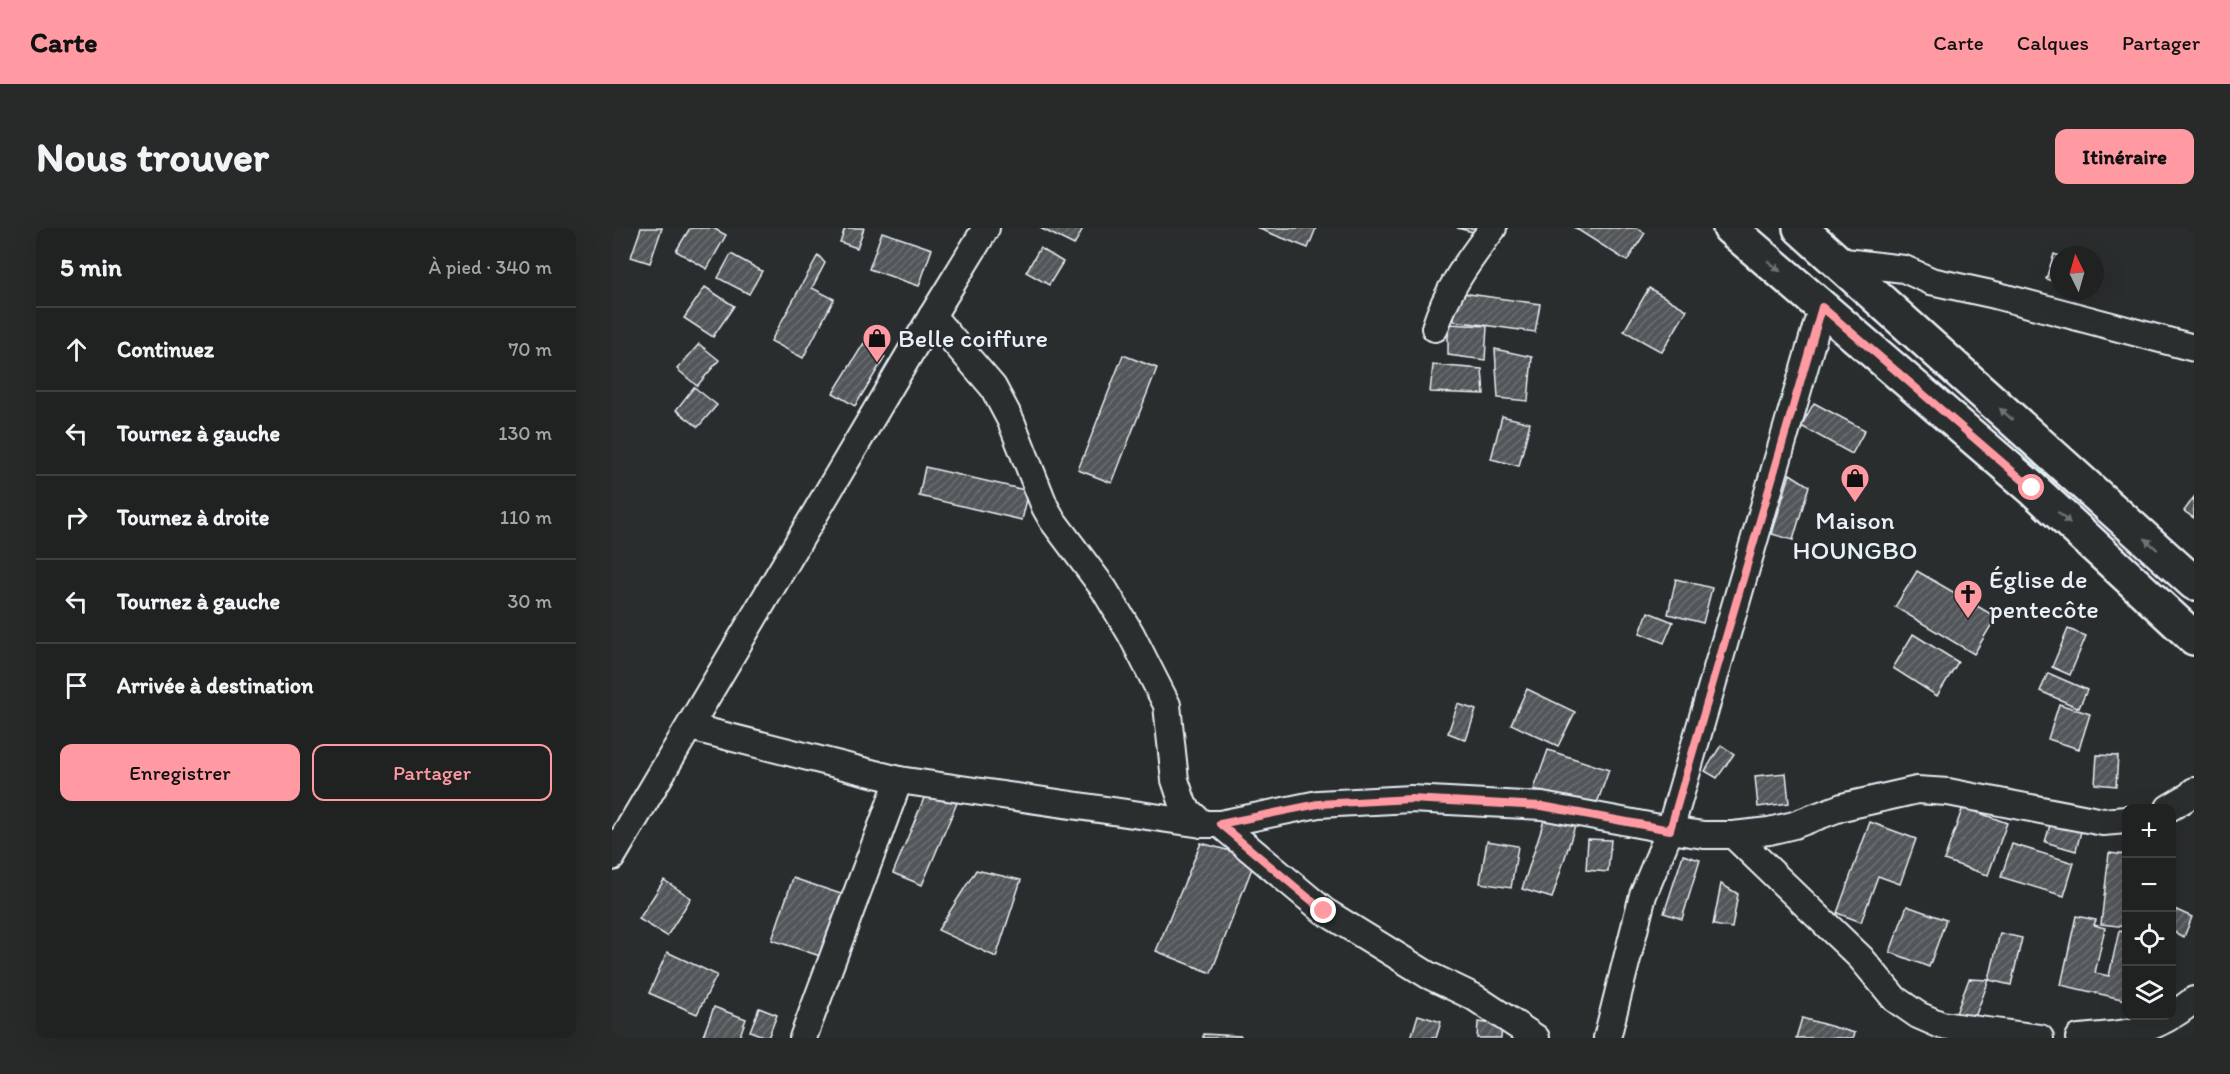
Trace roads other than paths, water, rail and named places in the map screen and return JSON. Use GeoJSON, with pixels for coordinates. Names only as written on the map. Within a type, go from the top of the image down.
{"type":"FeatureCollection","features":[{"type":"Feature","properties":{"kind":"main road"},"geometry":{"type":"LineString","coordinates":[[1730,228],[2032,488],[2194,638]]}},
{"type":"Feature","properties":{"kind":"main road"},"geometry":{"type":"LineString","coordinates":[[1800,228],[2194,583]]}},
{"type":"Feature","properties":{"kind":"street"},"geometry":{"type":"LineString","coordinates":[[612,857],[986,228]]}},
{"type":"Feature","properties":{"kind":"street"},"geometry":{"type":"LineString","coordinates":[[1436,328],[1442,308],[1455,281],[1492,228]]}},
{"type":"Feature","properties":{"kind":"street"},"geometry":{"type":"LineString","coordinates":[[1836,261],[1904,269],[1931,281],[1991,294],[2194,348]]}},
{"type":"Feature","properties":{"kind":"street"},"geometry":{"type":"LineString","coordinates":[[1607,1038],[1643,895],[1670,830],[1822,307]]}},
{"type":"Feature","properties":{"kind":"street"},"geometry":{"type":"LineString","coordinates":[[932,316],[993,387],[1011,421],[1049,514],[1104,589],[1131,634],[1167,705],[1175,780],[1184,807],[1211,824],[1324,911],[1428,975],[1474,996],[1536,1038]]}},
{"type":"Feature","properties":{"kind":"street"},"geometry":{"type":"LineString","coordinates":[[690,727],[899,780],[1211,824],[1318,804],[1411,799],[1542,806],[1670,830],[1704,835],[1733,835],[1769,831],[1794,825],[1842,807],[1917,790],[1948,792],[2103,822],[2122,820]]}},
{"type":"Feature","properties":{"kind":"street"},"geometry":{"type":"LineString","coordinates":[[803,1038],[899,780]]}},
{"type":"Feature","properties":{"kind":"street"},"geometry":{"type":"LineString","coordinates":[[2176,804],[2194,791]]}},
{"type":"Feature","properties":{"kind":"street"},"geometry":{"type":"LineString","coordinates":[[1733,835],[1861,958],[1895,999],[1918,1015],[1941,1025],[2040,1038]]}},
{"type":"Feature","properties":{"kind":"street"},"geometry":{"type":"LineString","coordinates":[[2079,1038],[2149,1029],[2175,1015],[2194,1000]]}},
{"type":"Feature","properties":{"kind":"place","name":"Belle coiffure"},"geometry":{"type":"Point","coordinates":[877,364]}},
{"type":"Feature","properties":{"kind":"place","name":"Maison HOUNGBO"},"geometry":{"type":"Point","coordinates":[1855,504]}},
{"type":"Feature","properties":{"kind":"place","name":"Église de pentecôte"},"geometry":{"type":"Point","coordinates":[1968,620]}}]}
